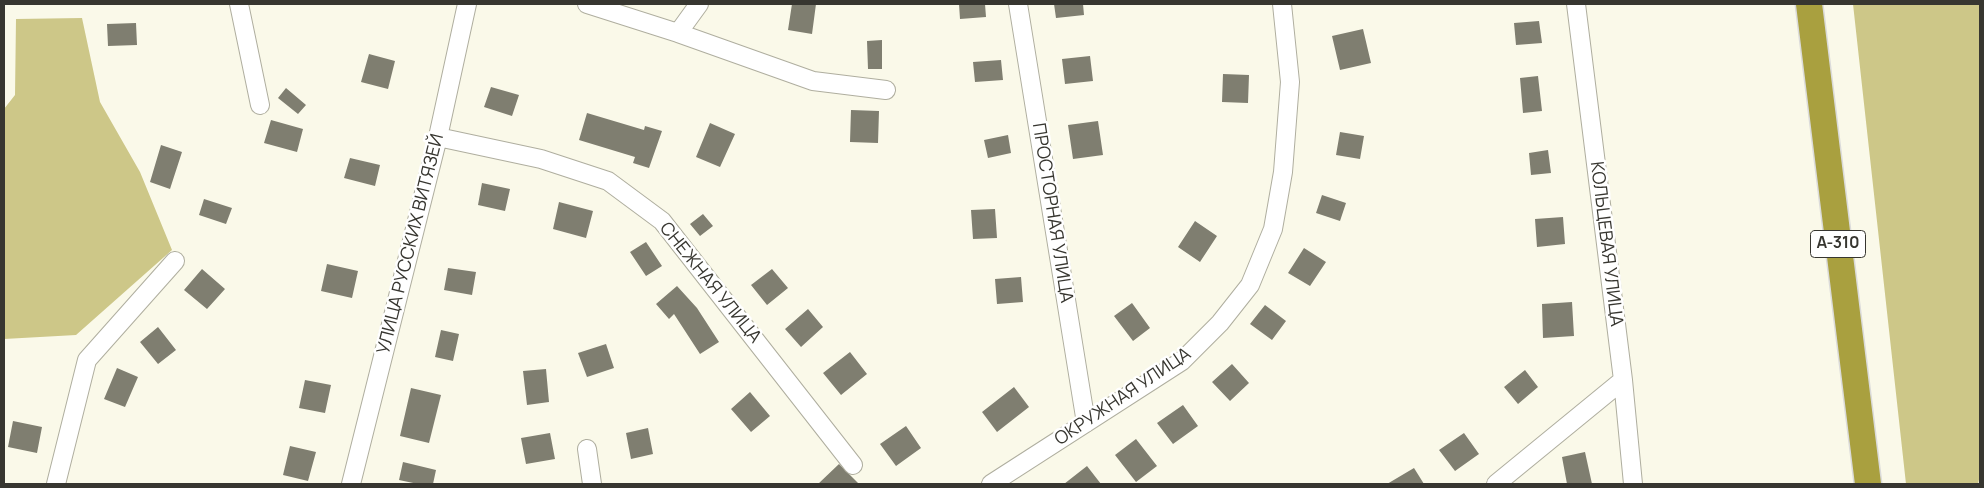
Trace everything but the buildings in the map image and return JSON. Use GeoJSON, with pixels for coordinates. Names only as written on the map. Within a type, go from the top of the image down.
{"type":"FeatureCollection","features":[{"type":"Feature","properties":{"kind":"highway","name":"А-310"},"geometry":{"type":"LineString","coordinates":[[1809,4],[1868,484]]}},
{"type":"Feature","properties":{"kind":"street"},"geometry":{"type":"LineString","coordinates":[[239,4],[260,105]]}},
{"type":"Feature","properties":{"kind":"street","name":"УЛИЦА РУССКИХ ВИТЯЗЕЙ"},"geometry":{"type":"LineString","coordinates":[[351,484],[438,137],[468,4]]}},
{"type":"Feature","properties":{"kind":"street"},"geometry":{"type":"LineString","coordinates":[[587,4],[678,33],[813,81],[886,90]]}},
{"type":"Feature","properties":{"kind":"street"},"geometry":{"type":"LineString","coordinates":[[678,33],[699,4]]}},
{"type":"Feature","properties":{"kind":"street","name":"ПРОСТОРНАЯ УЛИЦА"},"geometry":{"type":"LineString","coordinates":[[1018,4],[1086,423]]}},
{"type":"Feature","properties":{"kind":"street","name":"ОКРУЖНАЯ УЛИЦА"},"geometry":{"type":"LineString","coordinates":[[991,484],[1182,362],[1220,323],[1250,285],[1273,229],[1283,172],[1290,82],[1282,4]]}},
{"type":"Feature","properties":{"kind":"street","name":"КОЛЬЦЕВАЯ УЛИЦА"},"geometry":{"type":"LineString","coordinates":[[1576,4],[1624,380],[1633,484]]}},
{"type":"Feature","properties":{"kind":"street","name":"СНЕЖНАЯ УЛИЦА"},"geometry":{"type":"LineString","coordinates":[[438,137],[541,159],[608,181],[662,221],[853,465]]}},
{"type":"Feature","properties":{"kind":"street"},"geometry":{"type":"LineString","coordinates":[[56,484],[87,360],[175,262]]}},
{"type":"Feature","properties":{"kind":"street"},"geometry":{"type":"LineString","coordinates":[[1496,484],[1624,380]]}},
{"type":"Feature","properties":{"kind":"street"},"geometry":{"type":"LineString","coordinates":[[588,449],[592,484]]}},
{"type":"Feature","properties":{"kind":"shaded area"},"geometry":{"type":"Polygon","coordinates":[[[1853,4],[1980,4],[1980,475],[1978,484],[1906,484],[1853,4]]]}},
{"type":"Feature","properties":{"kind":"shaded area"},"geometry":{"type":"Polygon","coordinates":[[[82,18],[100,102],[140,172],[172,250],[76,335],[4,339],[4,109],[15,95],[16,19],[82,18]]]}}]}
